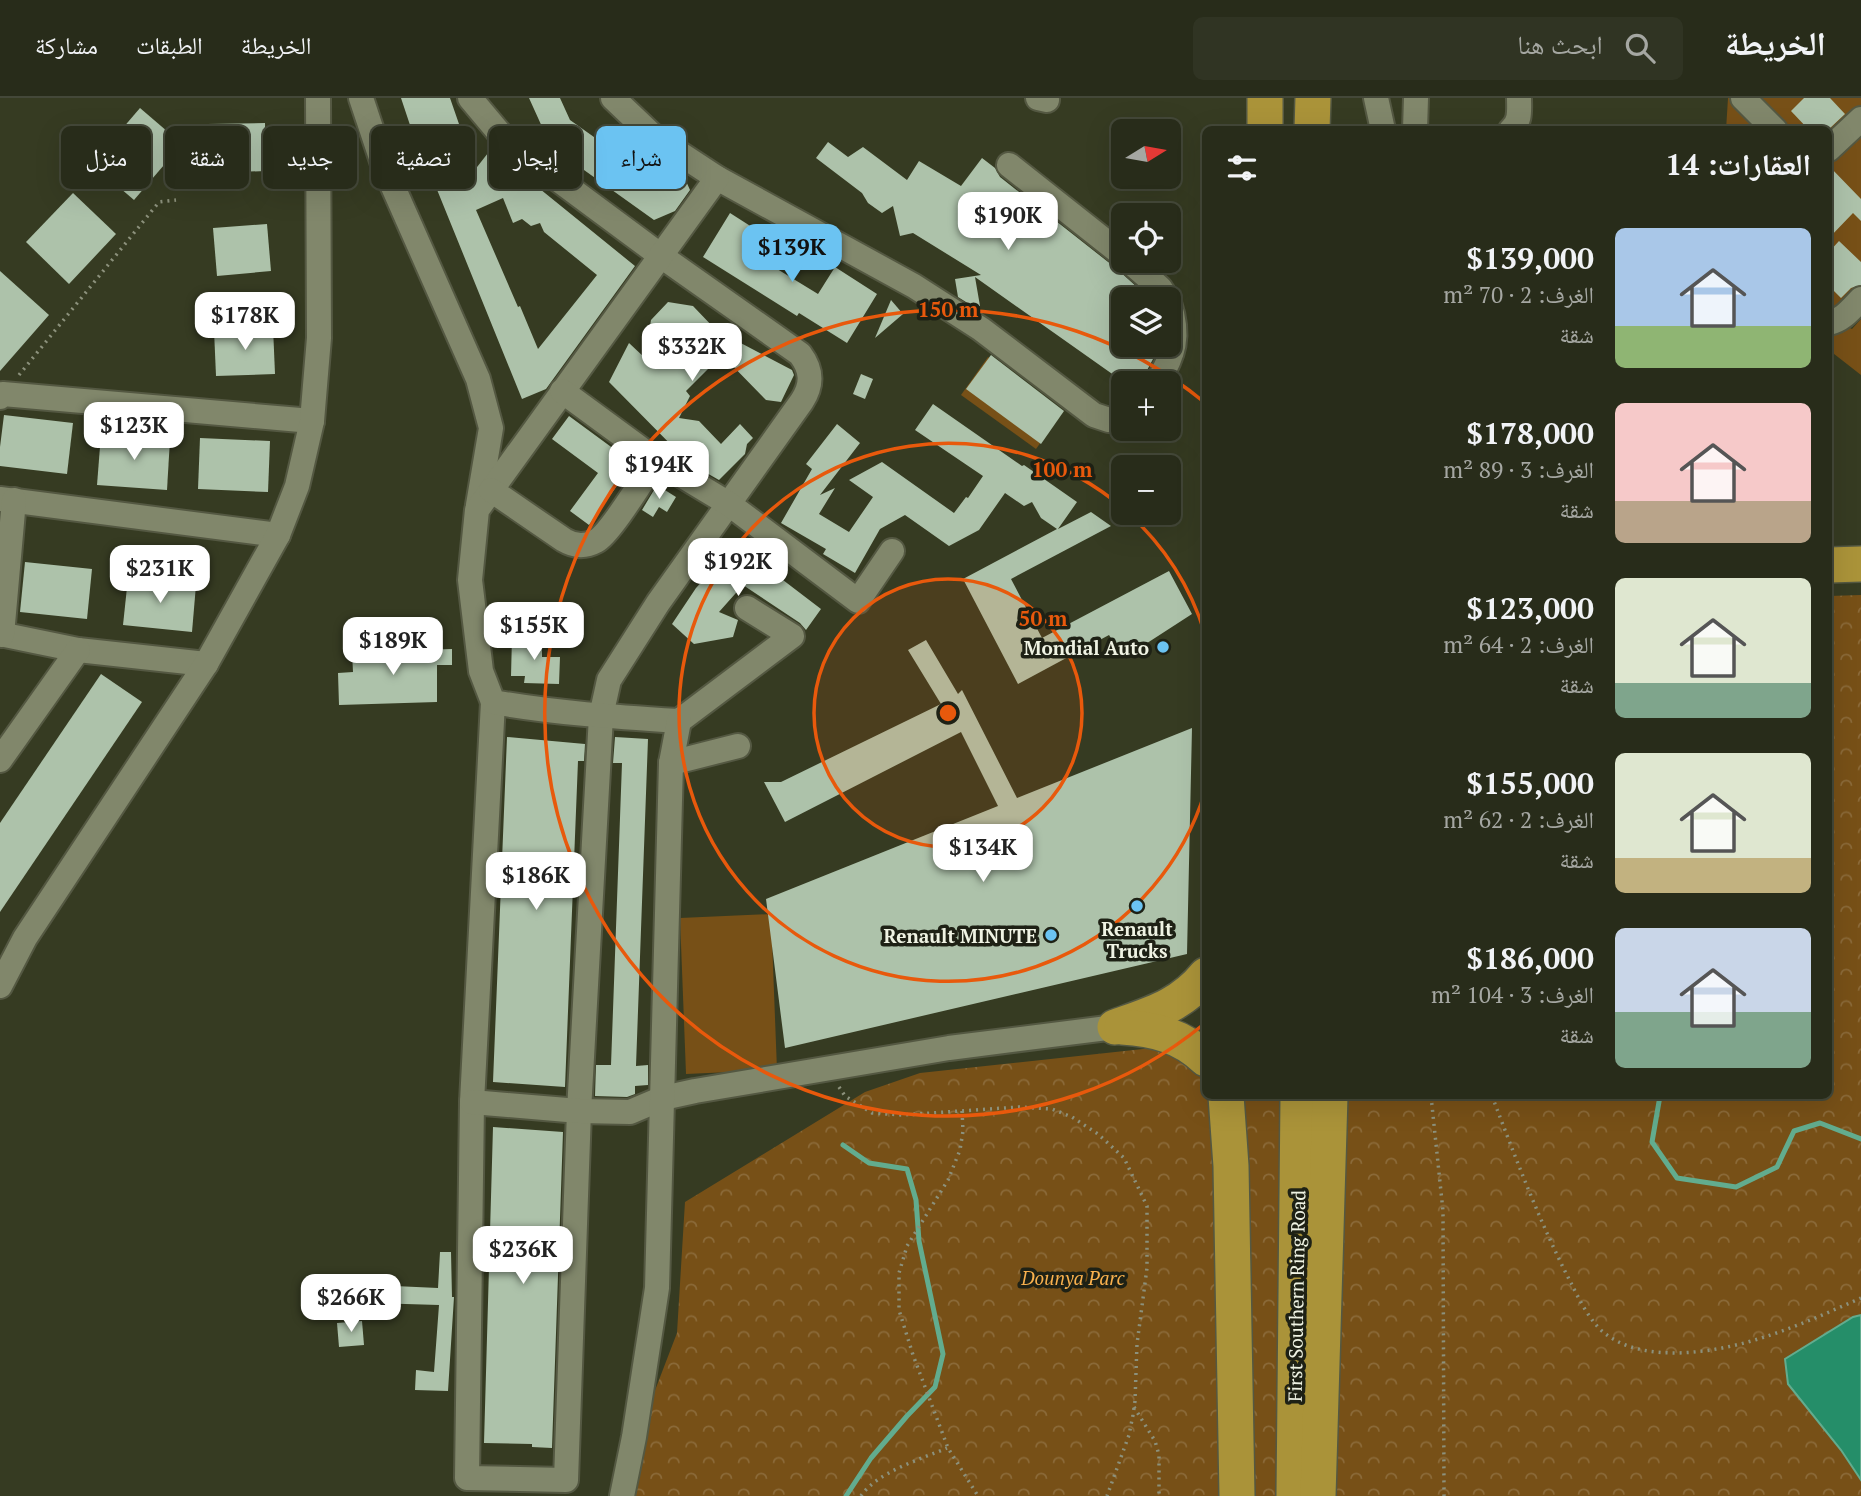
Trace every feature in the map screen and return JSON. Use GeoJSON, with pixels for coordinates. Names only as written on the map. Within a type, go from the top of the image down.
{"type":"FeatureCollection","features":[{"type":"Feature","properties":{"kind":"highway"},"geometry":{"type":"LineString","coordinates":[[1265,98],[1265,126]]}},
{"type":"Feature","properties":{"kind":"highway"},"geometry":{"type":"LineString","coordinates":[[1312,126],[1313,98]]}},
{"type":"Feature","properties":{"kind":"highway"},"geometry":{"type":"LineString","coordinates":[[1832,542],[1861,540]]}},
{"type":"Feature","properties":{"kind":"highway"},"geometry":{"type":"LineString","coordinates":[[1832,565],[1861,564]]}},
{"type":"Feature","properties":{"kind":"highway"},"geometry":{"type":"LineString","coordinates":[[1115,1027],[1162,1011],[1195,988],[1202,980]]}},
{"type":"Feature","properties":{"kind":"highway"},"geometry":{"type":"LineString","coordinates":[[1115,1027],[1145,1028],[1168,1034],[1202,1055]]}},
{"type":"Feature","properties":{"kind":"highway"},"geometry":{"type":"LineString","coordinates":[[1226,1099],[1231,1166],[1237,1496]]}},
{"type":"Feature","properties":{"kind":"highway"},"geometry":{"type":"LineString","coordinates":[[1243,1496],[1248,1099]]}},
{"type":"Feature","properties":{"kind":"highway","name":"First Southern Ring Road"},"geometry":{"type":"LineString","coordinates":[[1294,1496],[1298,1099]]}},
{"type":"Feature","properties":{"kind":"highway"},"geometry":{"type":"LineString","coordinates":[[1318,1496],[1330,1099]]}},
{"type":"Feature","properties":{"kind":"street"},"geometry":{"type":"LineString","coordinates":[[0,986],[25,938],[206,664],[278,535],[298,486],[312,421],[319,338],[318,98]]}},
{"type":"Feature","properties":{"kind":"street"},"geometry":{"type":"LineString","coordinates":[[361,98],[383,164],[478,379],[491,428],[484,500],[470,580],[481,671],[493,702],[472,1102],[467,1478],[566,1480],[579,1111],[601,716],[609,680],[658,603],[808,392],[810,372],[800,354],[506,141],[470,98]]}},
{"type":"Feature","properties":{"kind":"street"},"geometry":{"type":"LineString","coordinates":[[613,98],[653,136],[717,178],[914,286],[981,329],[1094,415],[1111,420]]}},
{"type":"Feature","properties":{"kind":"street"},"geometry":{"type":"LineString","coordinates":[[1376,98],[1382,126]]}},
{"type":"Feature","properties":{"kind":"street"},"geometry":{"type":"LineString","coordinates":[[1415,126],[1416,98]]}},
{"type":"Feature","properties":{"kind":"street"},"geometry":{"type":"LineString","coordinates":[[1515,126],[1519,119],[1519,98]]}},
{"type":"Feature","properties":{"kind":"street"},"geometry":{"type":"LineString","coordinates":[[1743,98],[1771,126]]}},
{"type":"Feature","properties":{"kind":"street"},"geometry":{"type":"LineString","coordinates":[[1832,146],[1861,119]]}},
{"type":"Feature","properties":{"kind":"street"},"geometry":{"type":"LineString","coordinates":[[1009,165],[1111,246]]}},
{"type":"Feature","properties":{"kind":"street"},"geometry":{"type":"LineString","coordinates":[[484,500],[717,178]]}},
{"type":"Feature","properties":{"kind":"street"},"geometry":{"type":"LineString","coordinates":[[1143,273],[1159,287]]}},
{"type":"Feature","properties":{"kind":"street"},"geometry":{"type":"LineString","coordinates":[[1832,322],[1847,313],[1861,299]]}},
{"type":"Feature","properties":{"kind":"street"},"geometry":{"type":"LineString","coordinates":[[562,391],[656,460],[729,503],[858,601],[892,551]]}},
{"type":"Feature","properties":{"kind":"street"},"geometry":{"type":"LineString","coordinates":[[2,395],[312,421]]}},
{"type":"Feature","properties":{"kind":"street"},"geometry":{"type":"LineString","coordinates":[[484,500],[571,544],[587,545],[601,537],[656,460]]}},
{"type":"Feature","properties":{"kind":"street"},"geometry":{"type":"LineString","coordinates":[[206,664],[78,650],[1,634],[7,500],[278,535]]}},
{"type":"Feature","properties":{"kind":"street"},"geometry":{"type":"LineString","coordinates":[[493,702],[601,716],[679,721],[792,636],[747,608]]}},
{"type":"Feature","properties":{"kind":"street"},"geometry":{"type":"LineString","coordinates":[[0,760],[78,650]]}},
{"type":"Feature","properties":{"kind":"street"},"geometry":{"type":"LineString","coordinates":[[622,1496],[657,1288],[671,763],[679,721]]}},
{"type":"Feature","properties":{"kind":"street"},"geometry":{"type":"LineString","coordinates":[[671,763],[738,747]]}},
{"type":"Feature","properties":{"kind":"street"},"geometry":{"type":"LineString","coordinates":[[472,1102],[579,1111],[630,1112],[663,1098],[949,1048],[1115,1027]]}},
{"type":"Feature","properties":{"kind":"path"},"geometry":{"type":"LineString","coordinates":[[2,395],[159,202],[176,200]]}},
{"type":"Feature","properties":{"kind":"path"},"geometry":{"type":"LineString","coordinates":[[834,1069],[838,1085],[845,1096],[872,1113],[902,1115],[1019,1107],[1052,1109],[1072,1116],[1098,1134],[1124,1158],[1147,1206],[1147,1268],[1137,1344],[1134,1408],[1129,1435],[1107,1496]]}},
{"type":"Feature","properties":{"kind":"path"},"geometry":{"type":"LineString","coordinates":[[1431,1099],[1443,1211],[1444,1496]]}},
{"type":"Feature","properties":{"kind":"path"},"geometry":{"type":"LineString","coordinates":[[1493,1099],[1519,1168],[1560,1262],[1584,1308],[1605,1335],[1626,1345],[1654,1353],[1700,1352],[1744,1344],[1795,1327],[1861,1298]]}},
{"type":"Feature","properties":{"kind":"path"},"geometry":{"type":"LineString","coordinates":[[962,1111],[963,1131],[948,1180],[907,1246],[899,1273],[899,1310],[912,1355],[948,1448],[978,1496]]}},
{"type":"Feature","properties":{"kind":"path"},"geometry":{"type":"LineString","coordinates":[[1134,1408],[1155,1441],[1159,1455],[1159,1496]]}},
{"type":"Feature","properties":{"kind":"path"},"geometry":{"type":"LineString","coordinates":[[861,1496],[885,1475],[948,1448]]}},
{"type":"Feature","properties":{"kind":"green space"},"geometry":{"type":"Polygon","coordinates":[[[1728,98],[1731,98],[1760,126],[1726,126],[1728,98]]]}},
{"type":"Feature","properties":{"kind":"green space"},"geometry":{"type":"Polygon","coordinates":[[[1751,98],[1861,98],[1861,110],[1832,140],[1832,126],[1782,126],[1751,98]]]}},
{"type":"Feature","properties":{"kind":"green space"},"geometry":{"type":"Polygon","coordinates":[[[1861,133],[1861,288],[1832,312],[1832,162],[1861,133]]]}},
{"type":"Feature","properties":{"kind":"green space"},"geometry":{"type":"Polygon","coordinates":[[[1861,319],[1861,375],[1832,352],[1832,331],[1848,327],[1852,329],[1861,319]]]}},
{"type":"Feature","properties":{"kind":"green space"},"geometry":{"type":"Polygon","coordinates":[[[988,357],[1063,411],[1036,449],[961,395],[988,357]]]}},
{"type":"Feature","properties":{"kind":"green space","name":"Dounya Parc"},"geometry":{"type":"Polygon","coordinates":[[[1861,595],[1861,1496],[612,1496],[616,1492],[677,1333],[685,1202],[865,1092],[920,1073],[1202,1044],[1202,1099],[1832,1099],[1832,596],[1861,595]]]}},
{"type":"Feature","properties":{"kind":"green space"},"geometry":{"type":"Polygon","coordinates":[[[771,914],[777,1070],[686,1074],[680,918],[771,914]]]}},
{"type":"Feature","properties":{"kind":"shaded area"},"geometry":{"type":"Polygon","coordinates":[[[1861,1315],[1861,1480],[1841,1450],[1788,1384],[1785,1359],[1853,1317],[1861,1315]]]}},
{"type":"Feature","properties":{"kind":"building"},"geometry":{"type":"Polygon","coordinates":[[[401,98],[450,98],[459,124],[410,126],[401,98]]]}},
{"type":"Feature","properties":{"kind":"building"},"geometry":{"type":"Polygon","coordinates":[[[529,98],[560,98],[570,120],[578,126],[542,126],[529,98]]]}},
{"type":"Feature","properties":{"kind":"building"},"geometry":{"type":"Polygon","coordinates":[[[1804,98],[1830,98],[1845,114],[1832,126],[1805,126],[1791,111],[1804,98]]]}},
{"type":"Feature","properties":{"kind":"building"},"geometry":{"type":"Polygon","coordinates":[[[140,108],[165,129],[165,164],[151,180],[151,126],[125,126],[140,108]]]}},
{"type":"Feature","properties":{"kind":"building"},"geometry":{"type":"Polygon","coordinates":[[[265,123],[263,171],[249,172],[249,126],[207,124],[265,123]]]}},
{"type":"Feature","properties":{"kind":"building"},"geometry":{"type":"Polygon","coordinates":[[[582,129],[596,138],[596,179],[582,169],[582,129]]]}},
{"type":"Feature","properties":{"kind":"building"},"geometry":{"type":"Polygon","coordinates":[[[828,142],[848,157],[863,147],[907,180],[919,161],[961,186],[982,158],[995,168],[1000,177],[1111,264],[1111,273],[1121,273],[1137,287],[1111,287],[1111,357],[1150,357],[1153,359],[1147,371],[1111,371],[1111,373],[975,277],[980,306],[974,307],[958,297],[955,279],[981,275],[913,233],[900,236],[893,206],[882,213],[868,203],[862,193],[816,158],[828,142]]]}},
{"type":"Feature","properties":{"kind":"building"},"geometry":{"type":"Polygon","coordinates":[[[488,153],[489,189],[540,189],[635,266],[546,389],[522,399],[437,189],[475,189],[475,170],[488,153]],[[503,198],[476,210],[538,349],[597,275],[544,232],[540,223],[531,226],[522,219],[513,223],[503,198]]]}},
{"type":"Feature","properties":{"kind":"building"},"geometry":{"type":"Polygon","coordinates":[[[1832,169],[1861,199],[1861,221],[1853,213],[1832,235],[1832,169]]]}},
{"type":"Feature","properties":{"kind":"building"},"geometry":{"type":"Polygon","coordinates":[[[686,181],[690,190],[675,211],[654,220],[611,189],[686,189],[686,181]]]}},
{"type":"Feature","properties":{"kind":"building"},"geometry":{"type":"Polygon","coordinates":[[[121,189],[143,189],[134,200],[121,189]]]}},
{"type":"Feature","properties":{"kind":"building"},"geometry":{"type":"Polygon","coordinates":[[[73,193],[116,234],[69,284],[26,242],[73,193]]]}},
{"type":"Feature","properties":{"kind":"building"},"geometry":{"type":"Polygon","coordinates":[[[730,213],[755,229],[743,248],[818,294],[835,267],[877,294],[847,343],[799,313],[797,316],[703,257],[730,213]]]}},
{"type":"Feature","properties":{"kind":"building"},"geometry":{"type":"Polygon","coordinates":[[[267,224],[271,271],[217,276],[213,228],[267,224]]]}},
{"type":"Feature","properties":{"kind":"building"},"geometry":{"type":"Polygon","coordinates":[[[1839,241],[1861,262],[1861,285],[1851,288],[1841,298],[1832,289],[1832,249],[1839,241]]]}},
{"type":"Feature","properties":{"kind":"building"},"geometry":{"type":"Polygon","coordinates":[[[0,271],[49,315],[0,371],[0,271]]]}},
{"type":"Feature","properties":{"kind":"building"},"geometry":{"type":"Polygon","coordinates":[[[891,300],[903,314],[875,338],[891,300]]]}},
{"type":"Feature","properties":{"kind":"building"},"geometry":{"type":"Polygon","coordinates":[[[668,302],[693,306],[716,330],[792,370],[794,375],[781,402],[766,400],[722,355],[686,391],[690,396],[679,418],[699,421],[721,444],[740,424],[753,438],[747,444],[745,454],[719,480],[689,463],[609,382],[629,343],[645,358],[651,320],[668,302]]]}},
{"type":"Feature","properties":{"kind":"building"},"geometry":{"type":"Polygon","coordinates":[[[273,327],[275,374],[216,376],[214,330],[273,327]]]}},
{"type":"Feature","properties":{"kind":"building"},"geometry":{"type":"Polygon","coordinates":[[[991,355],[1064,411],[1041,444],[966,389],[991,355]]]}},
{"type":"Feature","properties":{"kind":"building"},"geometry":{"type":"Polygon","coordinates":[[[861,374],[873,379],[865,399],[853,394],[861,374]]]}},
{"type":"Feature","properties":{"kind":"building"},"geometry":{"type":"Polygon","coordinates":[[[933,404],[1077,502],[1058,529],[1091,512],[1111,526],[1011,579],[1042,638],[1169,571],[1192,614],[1124,658],[1109,635],[1018,684],[963,579],[1057,529],[1041,518],[1032,502],[1024,506],[1005,493],[979,530],[949,546],[905,515],[880,529],[855,573],[823,554],[826,549],[781,523],[812,469],[806,464],[837,424],[860,443],[820,495],[835,488],[819,514],[849,532],[873,497],[849,480],[882,462],[954,513],[983,476],[915,430],[933,404]]]}},
{"type":"Feature","properties":{"kind":"building"},"geometry":{"type":"Polygon","coordinates":[[[4,415],[73,423],[67,474],[0,466],[4,415]]]}},
{"type":"Feature","properties":{"kind":"building"},"geometry":{"type":"Polygon","coordinates":[[[569,416],[633,463],[589,525],[570,511],[598,473],[552,439],[569,416]]]}},
{"type":"Feature","properties":{"kind":"building"},"geometry":{"type":"Polygon","coordinates":[[[101,434],[170,439],[167,490],[97,485],[101,434]]]}},
{"type":"Feature","properties":{"kind":"building"},"geometry":{"type":"Polygon","coordinates":[[[200,438],[270,441],[268,492],[198,489],[200,438]]]}},
{"type":"Feature","properties":{"kind":"building"},"geometry":{"type":"Polygon","coordinates":[[[657,485],[676,497],[667,512],[659,507],[653,517],[642,510],[657,485]]]}},
{"type":"Feature","properties":{"kind":"building"},"geometry":{"type":"Polygon","coordinates":[[[736,544],[821,609],[806,630],[800,623],[743,585],[719,612],[738,620],[733,637],[694,644],[672,624],[696,588],[736,544]]]}},
{"type":"Feature","properties":{"kind":"building"},"geometry":{"type":"Polygon","coordinates":[[[25,562],[92,569],[87,619],[20,612],[25,562]]]}},
{"type":"Feature","properties":{"kind":"building"},"geometry":{"type":"Polygon","coordinates":[[[128,578],[196,585],[192,632],[123,625],[128,578]]]}},
{"type":"Feature","properties":{"kind":"building"},"geometry":{"type":"Polygon","coordinates":[[[512,637],[542,637],[542,657],[560,657],[559,684],[524,683],[525,676],[511,676],[512,637]]]}},
{"type":"Feature","properties":{"kind":"building"},"geometry":{"type":"Polygon","coordinates":[[[926,640],[958,694],[962,690],[1017,798],[1192,728],[1187,954],[785,1048],[766,899],[998,806],[961,732],[785,822],[764,782],[781,782],[941,704],[908,650],[926,640]]]}},
{"type":"Feature","properties":{"kind":"building"},"geometry":{"type":"Polygon","coordinates":[[[452,649],[452,665],[437,665],[437,702],[339,705],[338,673],[353,672],[352,652],[452,649]]]}},
{"type":"Feature","properties":{"kind":"building"},"geometry":{"type":"Polygon","coordinates":[[[101,674],[142,702],[0,912],[0,823],[101,674]]]}},
{"type":"Feature","properties":{"kind":"building"},"geometry":{"type":"Polygon","coordinates":[[[507,737],[585,744],[584,761],[578,761],[565,1087],[493,1082],[507,737]]]}},
{"type":"Feature","properties":{"kind":"building"},"geometry":{"type":"Polygon","coordinates":[[[615,737],[648,739],[636,1066],[648,1065],[648,1085],[635,1086],[635,1094],[627,1097],[595,1096],[596,1065],[611,1065],[622,763],[613,763],[615,737]]]}},
{"type":"Feature","properties":{"kind":"building"},"geometry":{"type":"Polygon","coordinates":[[[493,1127],[563,1132],[552,1448],[532,1447],[532,1444],[484,1443],[493,1127]]]}},
{"type":"Feature","properties":{"kind":"building"},"geometry":{"type":"Polygon","coordinates":[[[440,1252],[451,1252],[454,1297],[448,1391],[415,1390],[416,1370],[434,1372],[439,1305],[372,1303],[373,1285],[438,1288],[440,1252]]]}},
{"type":"Feature","properties":{"kind":"building"},"geometry":{"type":"Polygon","coordinates":[[[362,1321],[364,1345],[339,1347],[337,1323],[362,1321]]]}},
{"type":"Feature","properties":{"kind":"waterway"},"geometry":{"type":"LineString","coordinates":[[1659,1099],[1652,1142],[1677,1178],[1736,1187],[1777,1167],[1794,1131],[1820,1123],[1861,1139]]}},
{"type":"Feature","properties":{"kind":"waterway"},"geometry":{"type":"LineString","coordinates":[[843,1145],[869,1163],[907,1169],[916,1200],[919,1241],[943,1354],[935,1387],[871,1458],[846,1496]]}},
{"type":"Feature","properties":{"kind":"place","name":"Mondial Auto"},"geometry":{"type":"Point","coordinates":[1163,647]}},
{"type":"Feature","properties":{"kind":"place","name":"Renault Trucks"},"geometry":{"type":"Point","coordinates":[1137,906]}},
{"type":"Feature","properties":{"kind":"place","name":"Renault MINUTE"},"geometry":{"type":"Point","coordinates":[1051,935]}}]}
